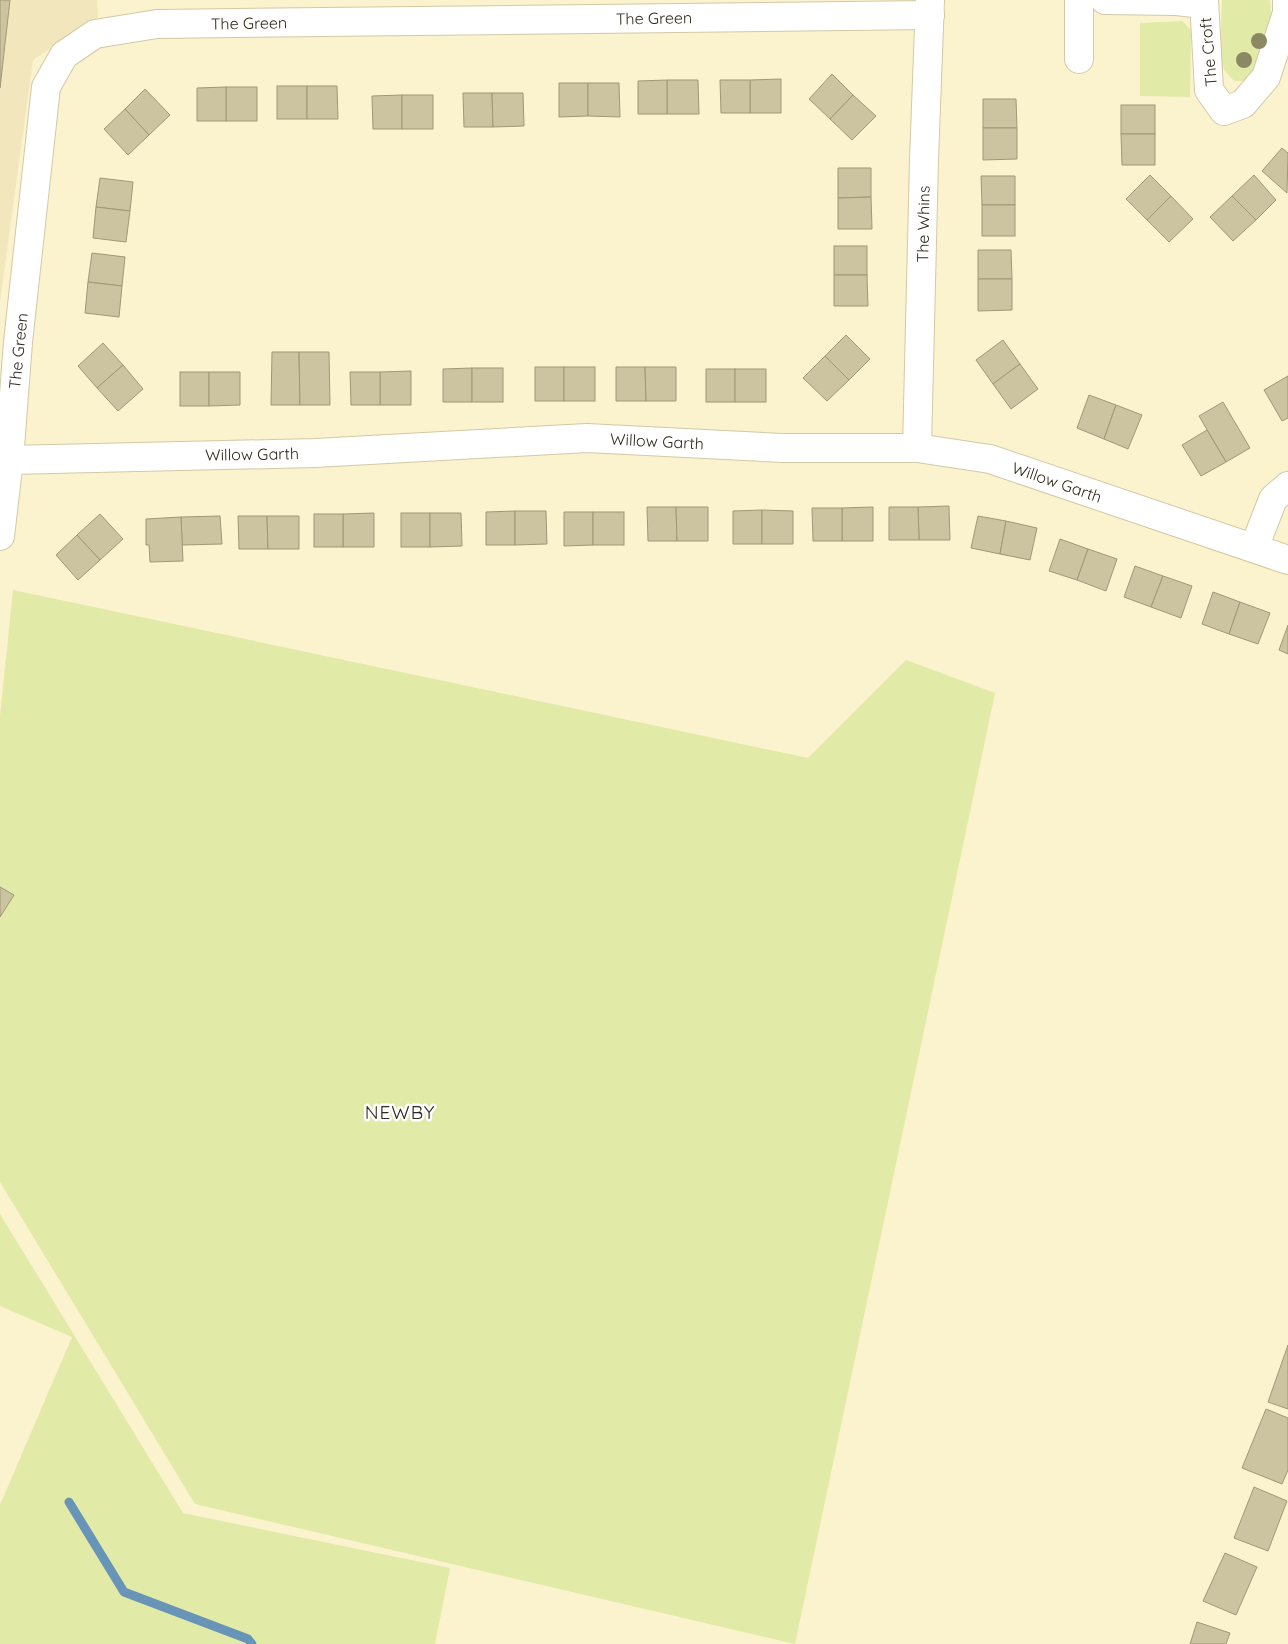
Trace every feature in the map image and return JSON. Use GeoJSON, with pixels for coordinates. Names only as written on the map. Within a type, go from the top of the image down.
{"type":"FeatureCollection","features":[{"type":"Feature","properties":{"kind":"street"},"geometry":{"type":"LineString","coordinates":[[1079,0],[1079,59]]}},
{"type":"Feature","properties":{"kind":"street","name":"The Croft"},"geometry":{"type":"LineString","coordinates":[[1105,0],[1204,2],[1208,90],[1224,111],[1243,104],[1266,77],[1287,13],[1288,0]]}},
{"type":"Feature","properties":{"kind":"street","name":"The Green"},"geometry":{"type":"LineString","coordinates":[[1,532],[8,460],[8,359],[46,87],[64,55],[95,34],[157,24],[433,10],[930,8]]}},
{"type":"Feature","properties":{"kind":"street","name":"The Whins"},"geometry":{"type":"LineString","coordinates":[[917,448],[930,8]]}},
{"type":"Feature","properties":{"kind":"street","name":"Willow Garth"},"geometry":{"type":"LineString","coordinates":[[8,460],[315,453],[587,438],[782,448],[917,448],[990,459],[1288,560]]}},
{"type":"Feature","properties":{"kind":"street"},"geometry":{"type":"LineString","coordinates":[[1254,548],[1273,499],[1288,486]]}},
{"type":"Feature","properties":{"kind":"shaded area"},"geometry":{"type":"Polygon","coordinates":[[[0,0],[97,0],[98,18],[33,60],[0,302],[0,0]]]}},
{"type":"Feature","properties":{"kind":"green space"},"geometry":{"type":"Polygon","coordinates":[[[1222,0],[1270,0],[1272,27],[1268,51],[1246,81],[1234,81],[1220,62],[1222,0]]]}},
{"type":"Feature","properties":{"kind":"green space"},"geometry":{"type":"Polygon","coordinates":[[[1182,21],[1191,30],[1190,97],[1140,96],[1140,23],[1182,21]]]}},
{"type":"Feature","properties":{"kind":"green space"},"geometry":{"type":"Polygon","coordinates":[[[13,590],[808,758],[906,660],[995,693],[795,1644],[195,1504],[0,1182],[0,716],[13,590]]]}},
{"type":"Feature","properties":{"kind":"green space"},"geometry":{"type":"Polygon","coordinates":[[[0,1214],[183,1513],[450,1568],[435,1644],[0,1644],[0,1505],[72,1337],[0,1306],[0,1214]]]}},
{"type":"Feature","properties":{"kind":"building"},"geometry":{"type":"Polygon","coordinates":[[[0,0],[10,0],[0,88],[0,0]]]}},
{"type":"Feature","properties":{"kind":"building"},"geometry":{"type":"Polygon","coordinates":[[[832,74],[853,95],[830,119],[809,99],[832,74]]]}},
{"type":"Feature","properties":{"kind":"building"},"geometry":{"type":"Polygon","coordinates":[[[781,79],[781,113],[750,113],[750,80],[781,79]]]}},
{"type":"Feature","properties":{"kind":"building"},"geometry":{"type":"Polygon","coordinates":[[[667,80],[698,80],[699,114],[667,114],[667,80]]]}},
{"type":"Feature","properties":{"kind":"building"},"geometry":{"type":"Polygon","coordinates":[[[667,80],[667,114],[638,114],[638,81],[667,80]]]}},
{"type":"Feature","properties":{"kind":"building"},"geometry":{"type":"Polygon","coordinates":[[[720,80],[750,80],[750,113],[721,113],[720,80]]]}},
{"type":"Feature","properties":{"kind":"building"},"geometry":{"type":"Polygon","coordinates":[[[559,83],[588,83],[588,116],[559,117],[559,83]]]}},
{"type":"Feature","properties":{"kind":"building"},"geometry":{"type":"Polygon","coordinates":[[[588,83],[619,83],[620,117],[588,116],[588,83]]]}},
{"type":"Feature","properties":{"kind":"building"},"geometry":{"type":"Polygon","coordinates":[[[277,86],[307,86],[307,119],[277,119],[277,86]]]}},
{"type":"Feature","properties":{"kind":"building"},"geometry":{"type":"Polygon","coordinates":[[[307,86],[337,86],[338,119],[307,119],[307,86]]]}},
{"type":"Feature","properties":{"kind":"building"},"geometry":{"type":"Polygon","coordinates":[[[226,87],[257,87],[257,121],[226,121],[226,87]]]}},
{"type":"Feature","properties":{"kind":"building"},"geometry":{"type":"Polygon","coordinates":[[[226,87],[226,121],[197,121],[197,88],[226,87]]]}},
{"type":"Feature","properties":{"kind":"building"},"geometry":{"type":"Polygon","coordinates":[[[145,89],[170,115],[149,135],[125,109],[145,89]]]}},
{"type":"Feature","properties":{"kind":"building"},"geometry":{"type":"Polygon","coordinates":[[[463,93],[492,93],[493,127],[464,127],[463,93]]]}},
{"type":"Feature","properties":{"kind":"building"},"geometry":{"type":"Polygon","coordinates":[[[492,93],[523,93],[524,126],[493,127],[492,93]]]}},
{"type":"Feature","properties":{"kind":"building"},"geometry":{"type":"Polygon","coordinates":[[[402,95],[402,129],[373,129],[372,96],[402,95]]]}},
{"type":"Feature","properties":{"kind":"building"},"geometry":{"type":"Polygon","coordinates":[[[402,95],[433,95],[433,129],[402,129],[402,95]]]}},
{"type":"Feature","properties":{"kind":"building"},"geometry":{"type":"Polygon","coordinates":[[[853,95],[876,116],[852,140],[830,119],[853,95]]]}},
{"type":"Feature","properties":{"kind":"building"},"geometry":{"type":"Polygon","coordinates":[[[983,99],[1016,99],[1017,128],[983,128],[983,99]]]}},
{"type":"Feature","properties":{"kind":"building"},"geometry":{"type":"Polygon","coordinates":[[[1121,105],[1155,105],[1155,134],[1121,134],[1121,105]]]}},
{"type":"Feature","properties":{"kind":"building"},"geometry":{"type":"Polygon","coordinates":[[[125,109],[149,135],[128,155],[104,129],[125,109]]]}},
{"type":"Feature","properties":{"kind":"building"},"geometry":{"type":"Polygon","coordinates":[[[983,128],[1017,128],[1017,159],[983,160],[983,128]]]}},
{"type":"Feature","properties":{"kind":"building"},"geometry":{"type":"Polygon","coordinates":[[[1121,134],[1155,134],[1155,165],[1122,165],[1121,134]]]}},
{"type":"Feature","properties":{"kind":"building"},"geometry":{"type":"Polygon","coordinates":[[[1282,148],[1288,153],[1287,193],[1262,171],[1282,148]]]}},
{"type":"Feature","properties":{"kind":"building"},"geometry":{"type":"Polygon","coordinates":[[[838,168],[871,168],[871,197],[838,198],[838,168]]]}},
{"type":"Feature","properties":{"kind":"building"},"geometry":{"type":"Polygon","coordinates":[[[1150,175],[1171,196],[1147,220],[1126,199],[1150,175]]]}},
{"type":"Feature","properties":{"kind":"building"},"geometry":{"type":"Polygon","coordinates":[[[1254,175],[1276,200],[1256,220],[1232,196],[1254,175]]]}},
{"type":"Feature","properties":{"kind":"building"},"geometry":{"type":"Polygon","coordinates":[[[981,176],[1015,176],[1015,205],[982,205],[981,176]]]}},
{"type":"Feature","properties":{"kind":"building"},"geometry":{"type":"Polygon","coordinates":[[[100,178],[133,182],[130,211],[96,207],[100,178]]]}},
{"type":"Feature","properties":{"kind":"building"},"geometry":{"type":"Polygon","coordinates":[[[1171,196],[1193,219],[1169,242],[1147,220],[1171,196]]]}},
{"type":"Feature","properties":{"kind":"building"},"geometry":{"type":"Polygon","coordinates":[[[1232,196],[1256,220],[1233,241],[1210,217],[1232,196]]]}},
{"type":"Feature","properties":{"kind":"building"},"geometry":{"type":"Polygon","coordinates":[[[871,197],[872,229],[838,229],[838,198],[871,197]]]}},
{"type":"Feature","properties":{"kind":"building"},"geometry":{"type":"Polygon","coordinates":[[[982,205],[1015,205],[1015,236],[982,236],[982,205]]]}},
{"type":"Feature","properties":{"kind":"building"},"geometry":{"type":"Polygon","coordinates":[[[96,207],[130,211],[126,242],[93,238],[96,207]]]}},
{"type":"Feature","properties":{"kind":"building"},"geometry":{"type":"Polygon","coordinates":[[[834,246],[867,246],[867,275],[834,275],[834,246]]]}},
{"type":"Feature","properties":{"kind":"building"},"geometry":{"type":"Polygon","coordinates":[[[978,250],[1011,250],[1012,279],[978,279],[978,250]]]}},
{"type":"Feature","properties":{"kind":"building"},"geometry":{"type":"Polygon","coordinates":[[[92,253],[125,257],[122,286],[88,282],[92,253]]]}},
{"type":"Feature","properties":{"kind":"building"},"geometry":{"type":"Polygon","coordinates":[[[834,275],[867,275],[868,306],[834,306],[834,275]]]}},
{"type":"Feature","properties":{"kind":"building"},"geometry":{"type":"Polygon","coordinates":[[[978,279],[1012,279],[1012,310],[978,311],[978,279]]]}},
{"type":"Feature","properties":{"kind":"building"},"geometry":{"type":"Polygon","coordinates":[[[88,282],[122,286],[119,317],[85,313],[88,282]]]}},
{"type":"Feature","properties":{"kind":"building"},"geometry":{"type":"Polygon","coordinates":[[[846,335],[870,359],[849,380],[825,356],[846,335]]]}},
{"type":"Feature","properties":{"kind":"building"},"geometry":{"type":"Polygon","coordinates":[[[1003,340],[1020,364],[993,384],[976,360],[1003,340]]]}},
{"type":"Feature","properties":{"kind":"building"},"geometry":{"type":"Polygon","coordinates":[[[103,343],[123,365],[97,388],[78,366],[103,343]]]}},
{"type":"Feature","properties":{"kind":"building"},"geometry":{"type":"Polygon","coordinates":[[[272,352],[299,352],[300,405],[271,405],[272,352]]]}},
{"type":"Feature","properties":{"kind":"building"},"geometry":{"type":"Polygon","coordinates":[[[299,352],[329,352],[330,405],[300,405],[299,352]]]}},
{"type":"Feature","properties":{"kind":"building"},"geometry":{"type":"Polygon","coordinates":[[[825,356],[849,380],[827,401],[803,378],[825,356]]]}},
{"type":"Feature","properties":{"kind":"building"},"geometry":{"type":"Polygon","coordinates":[[[1020,364],[1038,389],[1011,409],[993,384],[1020,364]]]}},
{"type":"Feature","properties":{"kind":"building"},"geometry":{"type":"Polygon","coordinates":[[[123,365],[143,389],[118,411],[97,388],[123,365]]]}},
{"type":"Feature","properties":{"kind":"building"},"geometry":{"type":"Polygon","coordinates":[[[535,367],[564,367],[564,401],[535,401],[535,367]]]}},
{"type":"Feature","properties":{"kind":"building"},"geometry":{"type":"Polygon","coordinates":[[[564,367],[595,367],[595,401],[564,401],[564,367]]]}},
{"type":"Feature","properties":{"kind":"building"},"geometry":{"type":"Polygon","coordinates":[[[616,367],[645,367],[646,401],[616,401],[616,367]]]}},
{"type":"Feature","properties":{"kind":"building"},"geometry":{"type":"Polygon","coordinates":[[[645,367],[676,367],[676,401],[646,401],[645,367]]]}},
{"type":"Feature","properties":{"kind":"building"},"geometry":{"type":"Polygon","coordinates":[[[472,368],[472,402],[443,402],[443,369],[472,368]]]}},
{"type":"Feature","properties":{"kind":"building"},"geometry":{"type":"Polygon","coordinates":[[[472,368],[503,368],[503,402],[472,402],[472,368]]]}},
{"type":"Feature","properties":{"kind":"building"},"geometry":{"type":"Polygon","coordinates":[[[706,369],[735,369],[735,402],[706,402],[706,369]]]}},
{"type":"Feature","properties":{"kind":"building"},"geometry":{"type":"Polygon","coordinates":[[[735,369],[766,369],[766,402],[735,402],[735,369]]]}},
{"type":"Feature","properties":{"kind":"building"},"geometry":{"type":"Polygon","coordinates":[[[411,371],[411,405],[380,405],[380,372],[411,371]]]}},
{"type":"Feature","properties":{"kind":"building"},"geometry":{"type":"Polygon","coordinates":[[[180,372],[209,372],[209,406],[180,406],[180,372]]]}},
{"type":"Feature","properties":{"kind":"building"},"geometry":{"type":"Polygon","coordinates":[[[209,372],[240,372],[240,405],[209,406],[209,372]]]}},
{"type":"Feature","properties":{"kind":"building"},"geometry":{"type":"Polygon","coordinates":[[[350,372],[380,372],[380,405],[351,405],[350,372]]]}},
{"type":"Feature","properties":{"kind":"building"},"geometry":{"type":"Polygon","coordinates":[[[1288,376],[1288,418],[1282,421],[1264,390],[1288,376]]]}},
{"type":"Feature","properties":{"kind":"building"},"geometry":{"type":"Polygon","coordinates":[[[1089,395],[1116,405],[1104,439],[1077,428],[1089,395]]]}},
{"type":"Feature","properties":{"kind":"building"},"geometry":{"type":"Polygon","coordinates":[[[1223,402],[1250,448],[1226,462],[1199,416],[1223,402]]]}},
{"type":"Feature","properties":{"kind":"building"},"geometry":{"type":"Polygon","coordinates":[[[1116,405],[1142,415],[1128,449],[1104,439],[1116,405]]]}},
{"type":"Feature","properties":{"kind":"building"},"geometry":{"type":"Polygon","coordinates":[[[1207,430],[1226,462],[1201,476],[1182,445],[1207,430]]]}},
{"type":"Feature","properties":{"kind":"building"},"geometry":{"type":"Polygon","coordinates":[[[949,506],[950,540],[919,540],[918,507],[949,506]]]}},
{"type":"Feature","properties":{"kind":"building"},"geometry":{"type":"Polygon","coordinates":[[[647,507],[676,507],[677,541],[648,541],[647,507]]]}},
{"type":"Feature","properties":{"kind":"building"},"geometry":{"type":"Polygon","coordinates":[[[676,507],[708,507],[708,541],[677,541],[676,507]]]}},
{"type":"Feature","properties":{"kind":"building"},"geometry":{"type":"Polygon","coordinates":[[[873,507],[873,541],[842,541],[842,508],[873,507]]]}},
{"type":"Feature","properties":{"kind":"building"},"geometry":{"type":"Polygon","coordinates":[[[889,507],[918,507],[919,540],[889,540],[889,507]]]}},
{"type":"Feature","properties":{"kind":"building"},"geometry":{"type":"Polygon","coordinates":[[[812,508],[842,508],[842,541],[813,541],[812,508]]]}},
{"type":"Feature","properties":{"kind":"building"},"geometry":{"type":"Polygon","coordinates":[[[762,510],[762,544],[733,544],[733,511],[762,510]]]}},
{"type":"Feature","properties":{"kind":"building"},"geometry":{"type":"Polygon","coordinates":[[[762,510],[793,511],[793,544],[762,544],[762,510]]]}},
{"type":"Feature","properties":{"kind":"building"},"geometry":{"type":"Polygon","coordinates":[[[515,511],[515,545],[486,545],[486,512],[515,511]]]}},
{"type":"Feature","properties":{"kind":"building"},"geometry":{"type":"Polygon","coordinates":[[[515,511],[546,511],[547,544],[515,545],[515,511]]]}},
{"type":"Feature","properties":{"kind":"building"},"geometry":{"type":"Polygon","coordinates":[[[564,512],[593,512],[593,545],[564,546],[564,512]]]}},
{"type":"Feature","properties":{"kind":"building"},"geometry":{"type":"Polygon","coordinates":[[[593,512],[624,512],[624,545],[593,545],[593,512]]]}},
{"type":"Feature","properties":{"kind":"building"},"geometry":{"type":"Polygon","coordinates":[[[374,513],[374,547],[343,547],[343,514],[374,513]]]}},
{"type":"Feature","properties":{"kind":"building"},"geometry":{"type":"Polygon","coordinates":[[[401,513],[430,513],[430,547],[401,547],[401,513]]]}},
{"type":"Feature","properties":{"kind":"building"},"geometry":{"type":"Polygon","coordinates":[[[430,513],[461,513],[462,546],[430,547],[430,513]]]}},
{"type":"Feature","properties":{"kind":"building"},"geometry":{"type":"Polygon","coordinates":[[[100,514],[123,539],[100,560],[77,535],[100,514]]]}},
{"type":"Feature","properties":{"kind":"building"},"geometry":{"type":"Polygon","coordinates":[[[314,514],[343,514],[343,547],[314,547],[314,514]]]}},
{"type":"Feature","properties":{"kind":"building"},"geometry":{"type":"Polygon","coordinates":[[[220,516],[222,544],[182,545],[181,517],[220,516]]]}},
{"type":"Feature","properties":{"kind":"building"},"geometry":{"type":"Polygon","coordinates":[[[238,516],[267,516],[268,549],[239,549],[238,516]]]}},
{"type":"Feature","properties":{"kind":"building"},"geometry":{"type":"Polygon","coordinates":[[[267,516],[299,516],[299,549],[268,549],[267,516]]]}},
{"type":"Feature","properties":{"kind":"building"},"geometry":{"type":"Polygon","coordinates":[[[978,516],[1006,521],[1000,554],[971,548],[978,516]]]}},
{"type":"Feature","properties":{"kind":"building"},"geometry":{"type":"Polygon","coordinates":[[[181,517],[183,561],[150,562],[149,545],[146,545],[146,519],[181,517]]]}},
{"type":"Feature","properties":{"kind":"building"},"geometry":{"type":"Polygon","coordinates":[[[1006,521],[1037,528],[1030,560],[1000,554],[1006,521]]]}},
{"type":"Feature","properties":{"kind":"building"},"geometry":{"type":"Polygon","coordinates":[[[77,535],[100,560],[78,580],[56,555],[77,535]]]}},
{"type":"Feature","properties":{"kind":"building"},"geometry":{"type":"Polygon","coordinates":[[[1060,539],[1088,549],[1077,580],[1049,571],[1060,539]]]}},
{"type":"Feature","properties":{"kind":"building"},"geometry":{"type":"Polygon","coordinates":[[[1088,549],[1117,559],[1106,591],[1077,580],[1088,549]]]}},
{"type":"Feature","properties":{"kind":"building"},"geometry":{"type":"Polygon","coordinates":[[[1135,566],[1163,576],[1151,607],[1124,597],[1135,566]]]}},
{"type":"Feature","properties":{"kind":"building"},"geometry":{"type":"Polygon","coordinates":[[[1163,576],[1192,586],[1181,618],[1151,607],[1163,576]]]}},
{"type":"Feature","properties":{"kind":"building"},"geometry":{"type":"Polygon","coordinates":[[[1213,592],[1240,602],[1229,634],[1202,624],[1213,592]]]}},
{"type":"Feature","properties":{"kind":"building"},"geometry":{"type":"Polygon","coordinates":[[[1240,602],[1270,613],[1258,644],[1229,634],[1240,602]]]}},
{"type":"Feature","properties":{"kind":"building"},"geometry":{"type":"Polygon","coordinates":[[[1288,625],[1288,654],[1279,650],[1288,625]]]}},
{"type":"Feature","properties":{"kind":"building"},"geometry":{"type":"Polygon","coordinates":[[[0,887],[14,895],[0,917],[0,887]]]}},
{"type":"Feature","properties":{"kind":"building"},"geometry":{"type":"Polygon","coordinates":[[[1288,1345],[1288,1409],[1268,1402],[1288,1345]]]}},
{"type":"Feature","properties":{"kind":"building"},"geometry":{"type":"Polygon","coordinates":[[[1266,1409],[1288,1418],[1288,1470],[1282,1484],[1242,1468],[1266,1409]]]}},
{"type":"Feature","properties":{"kind":"building"},"geometry":{"type":"Polygon","coordinates":[[[1254,1487],[1287,1501],[1268,1551],[1234,1538],[1254,1487]]]}},
{"type":"Feature","properties":{"kind":"building"},"geometry":{"type":"Polygon","coordinates":[[[1225,1553],[1257,1567],[1236,1615],[1203,1601],[1225,1553]]]}},
{"type":"Feature","properties":{"kind":"building"},"geometry":{"type":"Polygon","coordinates":[[[1197,1622],[1230,1633],[1226,1644],[1190,1644],[1197,1622]]]}},
{"type":"Feature","properties":{"kind":"waterway"},"geometry":{"type":"LineString","coordinates":[[69,1502],[124,1592],[248,1639],[252,1644]]}},
{"type":"Feature","properties":{"kind":"district","name":"NEWBY"},"geometry":{"type":"Point","coordinates":[400,1112]}}]}
